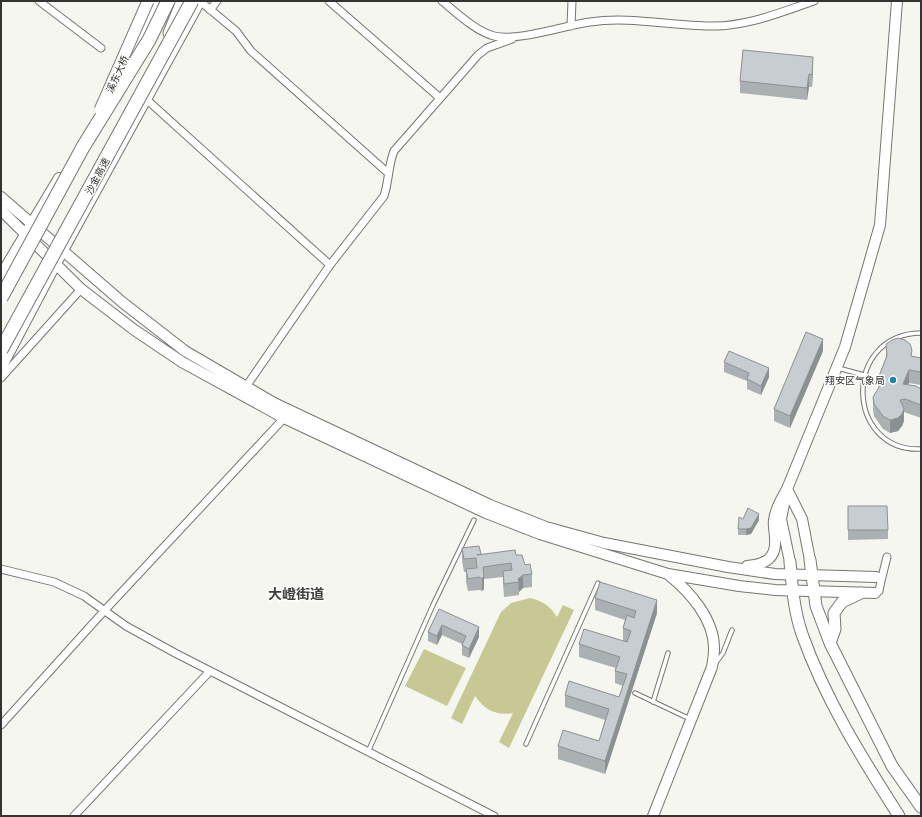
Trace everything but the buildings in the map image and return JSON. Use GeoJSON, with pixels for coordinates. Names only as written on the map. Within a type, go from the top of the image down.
{"type":"FeatureCollection","features":[{"type":"Feature","properties":{"kind":"highway"},"geometry":{"type":"LineString","coordinates":[[1,298],[83,147],[149,40],[168,1]]}},
{"type":"Feature","properties":{"kind":"highway","name":"沙金高速"},"geometry":{"type":"LineString","coordinates":[[1,350],[144,95],[192,1]]}},
{"type":"Feature","properties":{"kind":"main road","name":"溪东大桥"},"geometry":{"type":"LineString","coordinates":[[83,147],[136,32],[148,1]]}},
{"type":"Feature","properties":{"kind":"main road"},"geometry":{"type":"LineString","coordinates":[[1,275],[126,68],[159,1]]}},
{"type":"Feature","properties":{"kind":"main road"},"geometry":{"type":"LineString","coordinates":[[144,95],[182,1]]}},
{"type":"Feature","properties":{"kind":"main road"},"geometry":{"type":"LineString","coordinates":[[1,368],[144,95],[200,1]]}},
{"type":"Feature","properties":{"kind":"main road"},"geometry":{"type":"LineString","coordinates":[[728,567],[759,565],[769,559],[774,552],[776,541],[774,521],[776,509],[787,488],[845,347],[880,225],[897,1]]}},
{"type":"Feature","properties":{"kind":"main road"},"geometry":{"type":"LineString","coordinates":[[1,197],[62,252],[122,302],[185,351],[287,415],[490,505],[546,527],[604,543],[728,567],[791,575],[878,579]]}},
{"type":"Feature","properties":{"kind":"main road"},"geometry":{"type":"LineString","coordinates":[[1,210],[80,289],[133,329],[182,362],[486,513],[540,534],[668,574],[739,586],[793,592],[875,593]]}},
{"type":"Feature","properties":{"kind":"main road"},"geometry":{"type":"LineString","coordinates":[[787,488],[802,519],[810,560],[816,606],[830,643],[892,766],[921,807]]}},
{"type":"Feature","properties":{"kind":"main road"},"geometry":{"type":"LineString","coordinates":[[787,488],[781,519],[790,562],[793,592],[802,633],[828,694],[869,769],[899,816]]}},
{"type":"Feature","properties":{"kind":"main road"},"geometry":{"type":"LineString","coordinates":[[653,816],[712,666],[714,647],[706,619],[685,588],[668,574]]}},
{"type":"Feature","properties":{"kind":"main road"},"geometry":{"type":"LineString","coordinates":[[830,643],[835,629],[834,613],[842,602],[861,593]]}},
{"type":"Feature","properties":{"kind":"street"},"geometry":{"type":"LineString","coordinates":[[39,1],[101,48]]}},
{"type":"Feature","properties":{"kind":"street"},"geometry":{"type":"LineString","coordinates":[[200,1],[236,31],[251,51],[388,173]]}},
{"type":"Feature","properties":{"kind":"street"},"geometry":{"type":"LineString","coordinates":[[210,10],[217,1]]}},
{"type":"Feature","properties":{"kind":"street"},"geometry":{"type":"LineString","coordinates":[[329,1],[440,98]]}},
{"type":"Feature","properties":{"kind":"street"},"geometry":{"type":"LineString","coordinates":[[442,1],[482,30],[494,36],[512,37],[590,22],[615,20],[711,26],[734,25],[800,3],[814,1]]}},
{"type":"Feature","properties":{"kind":"street"},"geometry":{"type":"LineString","coordinates":[[570,26],[572,1]]}},
{"type":"Feature","properties":{"kind":"street"},"geometry":{"type":"LineString","coordinates":[[482,30],[489,42],[487,48]]}},
{"type":"Feature","properties":{"kind":"street"},"geometry":{"type":"LineString","coordinates":[[245,388],[330,265],[384,196],[388,185],[388,173],[394,151],[478,55],[487,48],[531,33]]}},
{"type":"Feature","properties":{"kind":"street"},"geometry":{"type":"LineString","coordinates":[[144,95],[330,265]]}},
{"type":"Feature","properties":{"kind":"street"},"geometry":{"type":"LineString","coordinates":[[1,378],[80,289]]}},
{"type":"Feature","properties":{"kind":"street"},"geometry":{"type":"LineString","coordinates":[[1,725],[105,610],[287,415]]}},
{"type":"Feature","properties":{"kind":"street"},"geometry":{"type":"LineString","coordinates":[[875,593],[879,591],[878,579],[887,557]]}},
{"type":"Feature","properties":{"kind":"street"},"geometry":{"type":"LineString","coordinates":[[1,569],[54,582],[84,596],[126,626],[210,671],[494,816]]}},
{"type":"Feature","properties":{"kind":"street"},"geometry":{"type":"LineString","coordinates":[[74,816],[210,671]]}},
{"type":"Feature","properties":{"kind":"lane"},"geometry":{"type":"LineString","coordinates":[[921,333],[901,336],[885,345],[872,358],[864,375],[861,395],[866,415],[877,432],[893,444],[912,450],[921,449]]}},
{"type":"Feature","properties":{"kind":"lane"},"geometry":{"type":"LineString","coordinates":[[837,368],[864,375]]}},
{"type":"Feature","properties":{"kind":"lane"},"geometry":{"type":"LineString","coordinates":[[368,752],[433,605],[474,520]]}},
{"type":"Feature","properties":{"kind":"lane"},"geometry":{"type":"LineString","coordinates":[[526,744],[598,583]]}},
{"type":"Feature","properties":{"kind":"lane"},"geometry":{"type":"LineString","coordinates":[[712,666],[718,661],[723,653],[732,630]]}},
{"type":"Feature","properties":{"kind":"lane"},"geometry":{"type":"LineString","coordinates":[[653,702],[668,653]]}},
{"type":"Feature","properties":{"kind":"lane"},"geometry":{"type":"LineString","coordinates":[[635,693],[691,720]]}},
{"type":"Feature","properties":{"kind":"green space"},"geometry":{"type":"Polygon","coordinates":[[[530,598],[546,604],[557,617],[563,605],[574,610],[509,748],[499,742],[513,713],[501,714],[491,711],[475,696],[462,724],[451,718],[501,612],[511,603],[530,598]]]}},
{"type":"Feature","properties":{"kind":"green space"},"geometry":{"type":"Polygon","coordinates":[[[424,649],[466,668],[447,706],[405,686],[424,649]]]}},
{"type":"Feature","properties":{"kind":"place","name":"翔安区气象局"},"geometry":{"type":"Point","coordinates":[893,380]}},
{"type":"Feature","properties":{"kind":"district","name":"大嶝街道"},"geometry":{"type":"Point","coordinates":[296,594]}}]}
